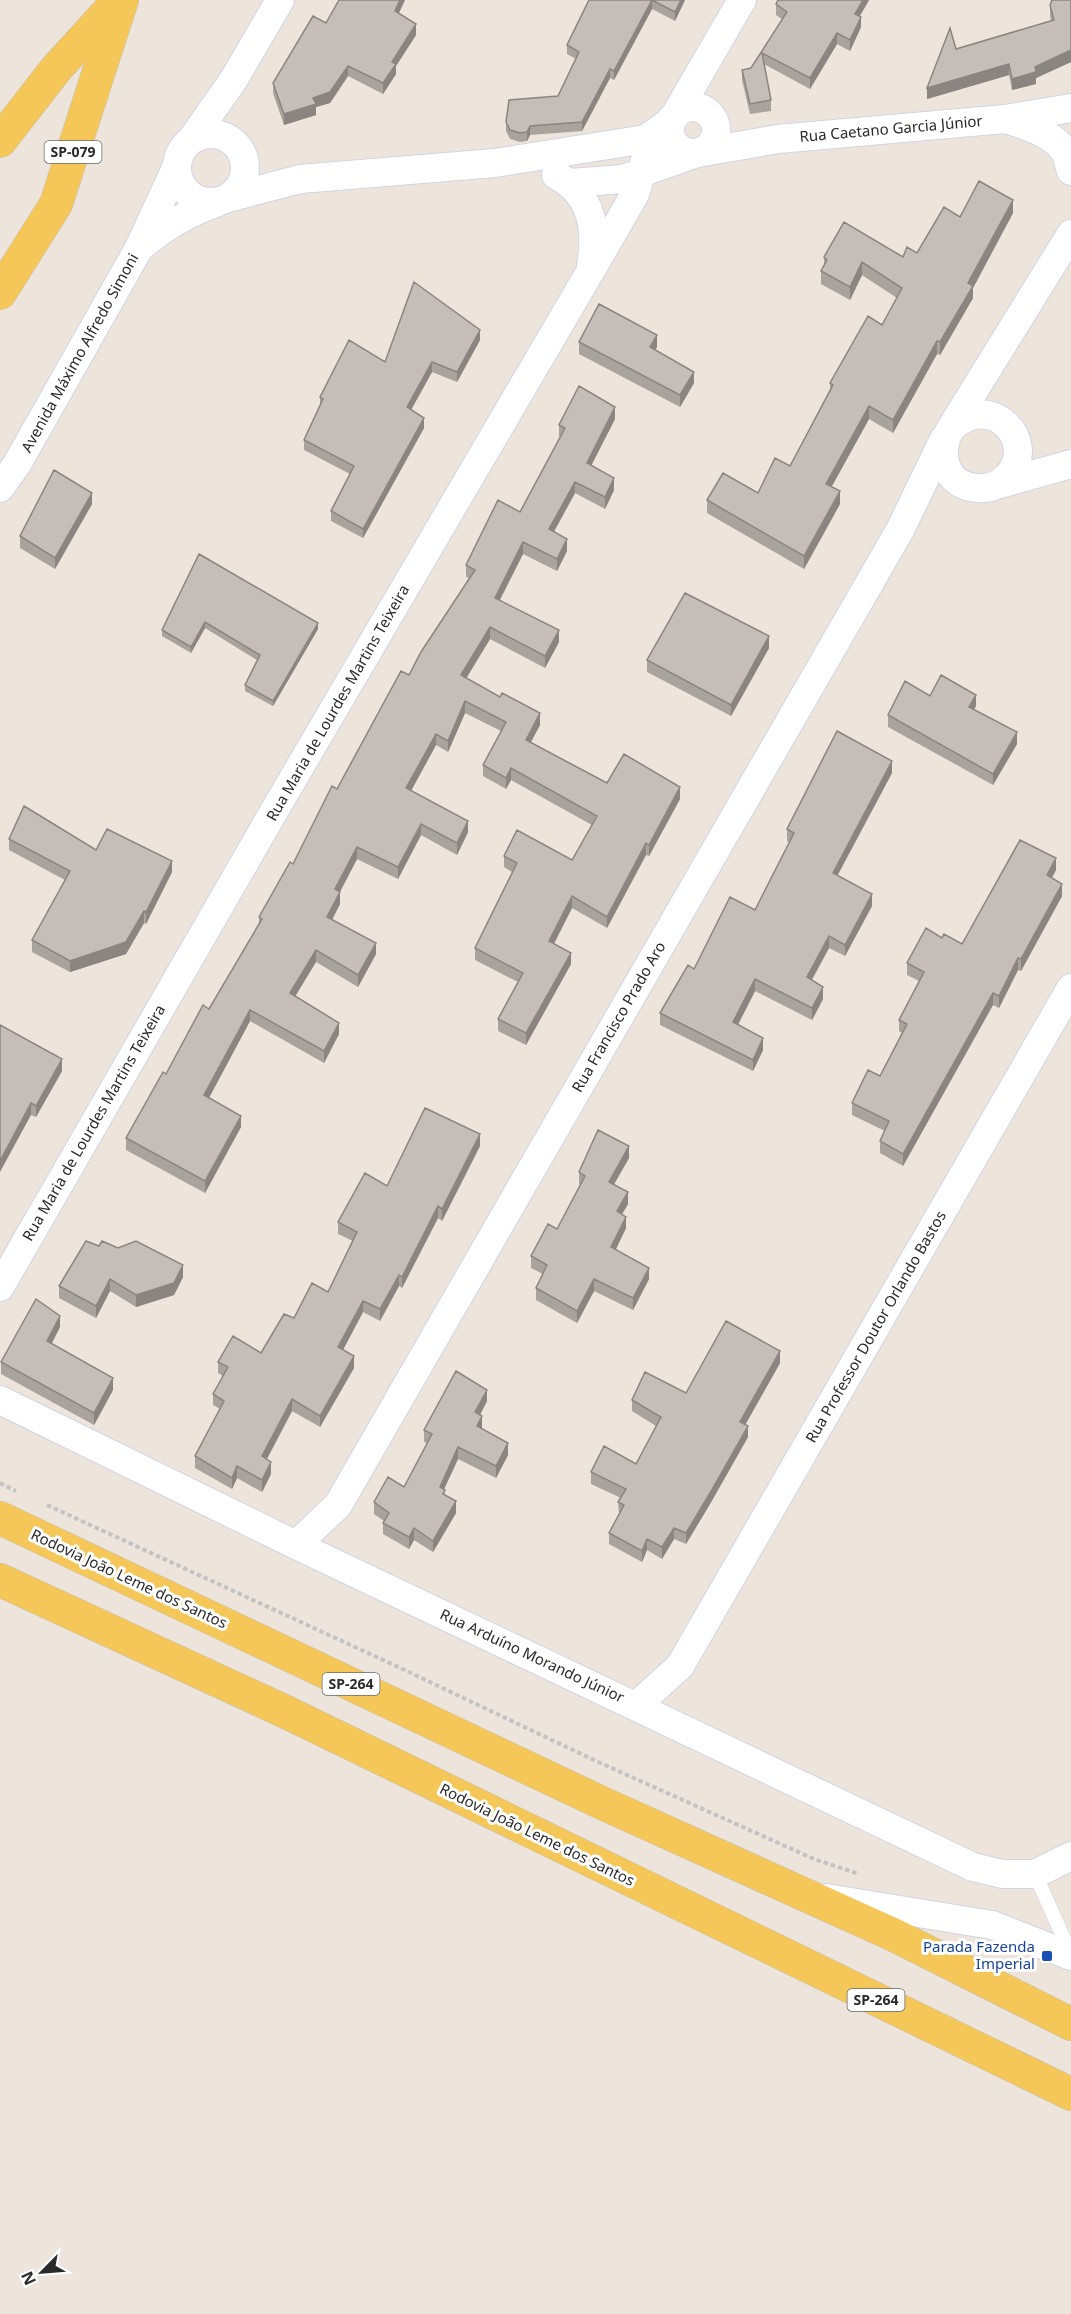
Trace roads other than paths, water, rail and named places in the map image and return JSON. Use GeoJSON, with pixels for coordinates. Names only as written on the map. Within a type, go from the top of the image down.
{"type":"FeatureCollection","features":[{"type":"Feature","properties":{"kind":"main road","name":"SP-079"},"geometry":{"type":"LineString","coordinates":[[0,141],[56,69],[121,0]]}},
{"type":"Feature","properties":{"kind":"main road","name":"SP-079"},"geometry":{"type":"LineString","coordinates":[[0,293],[56,204],[121,0]]}},
{"type":"Feature","properties":{"kind":"main road","name":"Rodovia João Leme dos Santos"},"geometry":{"type":"LineString","coordinates":[[0,1518],[602,1803],[894,1935],[1071,2024]]}},
{"type":"Feature","properties":{"kind":"main road","name":"Rodovia João Leme dos Santos"},"geometry":{"type":"LineString","coordinates":[[0,1580],[286,1712],[1071,2094]]}},
{"type":"Feature","properties":{"kind":"street"},"geometry":{"type":"LineString","coordinates":[[234,79],[229,125],[245,160],[243,182],[237,191],[223,200],[197,199],[182,186],[177,166],[179,155],[234,79],[280,0]]}},
{"type":"Feature","properties":{"kind":"street","name":"Rua Maria de Lourdes Martins Teixeira"},"geometry":{"type":"LineString","coordinates":[[0,1287],[283,796],[635,194],[646,157],[675,115],[742,0]]}},
{"type":"Feature","properties":{"kind":"street","name":"Rua Maria de Lourdes Martins Teixeira"},"geometry":{"type":"LineString","coordinates":[[713,119],[708,99],[708,80],[715,46]]}},
{"type":"Feature","properties":{"kind":"street"},"geometry":{"type":"LineString","coordinates":[[691,106],[699,107],[713,119],[716,130],[711,145],[698,153],[682,151],[676,146],[670,133],[675,115],[691,106]]}},
{"type":"Feature","properties":{"kind":"street","name":"Rua Caetano Garcia Júnior"},"geometry":{"type":"LineString","coordinates":[[495,163],[542,170],[570,183],[623,179],[698,153],[778,139],[1005,119],[1071,108]]}},
{"type":"Feature","properties":{"kind":"street"},"geometry":{"type":"LineString","coordinates":[[1069,162],[1062,136],[1063,127],[1071,114]]}},
{"type":"Feature","properties":{"kind":"street","name":"Rua Caetano Garcia Júnior"},"geometry":{"type":"LineString","coordinates":[[223,200],[300,179],[495,163],[646,139],[675,115]]}},
{"type":"Feature","properties":{"kind":"street","name":"Rua Caetano Garcia Júnior"},"geometry":{"type":"LineString","coordinates":[[713,119],[730,132],[778,139]]}},
{"type":"Feature","properties":{"kind":"street","name":"Rua Caetano Garcia Júnior"},"geometry":{"type":"LineString","coordinates":[[1005,119],[1040,132],[1069,162]]}},
{"type":"Feature","properties":{"kind":"street"},"geometry":{"type":"LineString","coordinates":[[192,139],[213,133],[233,141],[240,150]]}},
{"type":"Feature","properties":{"kind":"street","name":"Rua Caetano Garcia Júnior"},"geometry":{"type":"LineString","coordinates":[[240,150],[249,161],[277,176],[300,179]]}},
{"type":"Feature","properties":{"kind":"street","name":"Avenida Máximo Alfredo Simoni"},"geometry":{"type":"LineString","coordinates":[[0,488],[17,464],[139,248],[177,166]]}},
{"type":"Feature","properties":{"kind":"street"},"geometry":{"type":"LineString","coordinates":[[570,183],[583,199],[592,223],[594,239],[590,272]]}},
{"type":"Feature","properties":{"kind":"street","name":"Avenida Máximo Alfredo Simoni"},"geometry":{"type":"LineString","coordinates":[[139,248],[161,228],[183,216],[223,200]]}},
{"type":"Feature","properties":{"kind":"street","name":"Rua Francisco Prado Aro"},"geometry":{"type":"LineString","coordinates":[[296,1545],[338,1505],[900,530],[948,434],[1069,233]]}},
{"type":"Feature","properties":{"kind":"street","name":"Rua Francisco Prado Aro"},"geometry":{"type":"LineString","coordinates":[[1001,347],[994,379],[995,396],[1011,431]]}},
{"type":"Feature","properties":{"kind":"street"},"geometry":{"type":"LineString","coordinates":[[1011,431],[1017,448],[1016,460],[1012,471],[1004,480],[982,487],[960,483],[951,475],[945,464],[943,452],[948,434],[960,419],[978,414],[997,418],[1011,431],[1027,448],[1033,451],[1046,456],[1071,459]]}},
{"type":"Feature","properties":{"kind":"street","name":"Rua Francisco Prado Aro"},"geometry":{"type":"LineString","coordinates":[[900,530],[929,500],[951,492],[982,487],[1071,464]]}},
{"type":"Feature","properties":{"kind":"street","name":"Rua Professor Doutor Orlando Bastos"},"geometry":{"type":"LineString","coordinates":[[636,1706],[680,1666],[1071,988]]}},
{"type":"Feature","properties":{"kind":"street","name":"Rua Arduíno Morando Júnior"},"geometry":{"type":"LineString","coordinates":[[0,1400],[296,1545],[973,1867],[1002,1874],[1035,1874],[1071,1856]]}},
{"type":"Feature","properties":{"kind":"street","name":"Rua Francisco Prado Aro"},"geometry":{"type":"LineString","coordinates":[[329,1559],[338,1505]]}},
{"type":"Feature","properties":{"kind":"street","name":"Rua Professor Doutor Orlando Bastos"},"geometry":{"type":"LineString","coordinates":[[673,1724],[680,1666]]}},
{"type":"Feature","properties":{"kind":"street"},"geometry":{"type":"LineString","coordinates":[[804,1894],[992,1925],[1069,1951]]}},
{"type":"Feature","properties":{"kind":"lane"},"geometry":{"type":"LineString","coordinates":[[1035,1874],[1069,1951]]}},
{"type":"Feature","properties":{"kind":"place","name":"Parada Fazenda Imperial"},"geometry":{"type":"Point","coordinates":[1047,1956]}}]}
